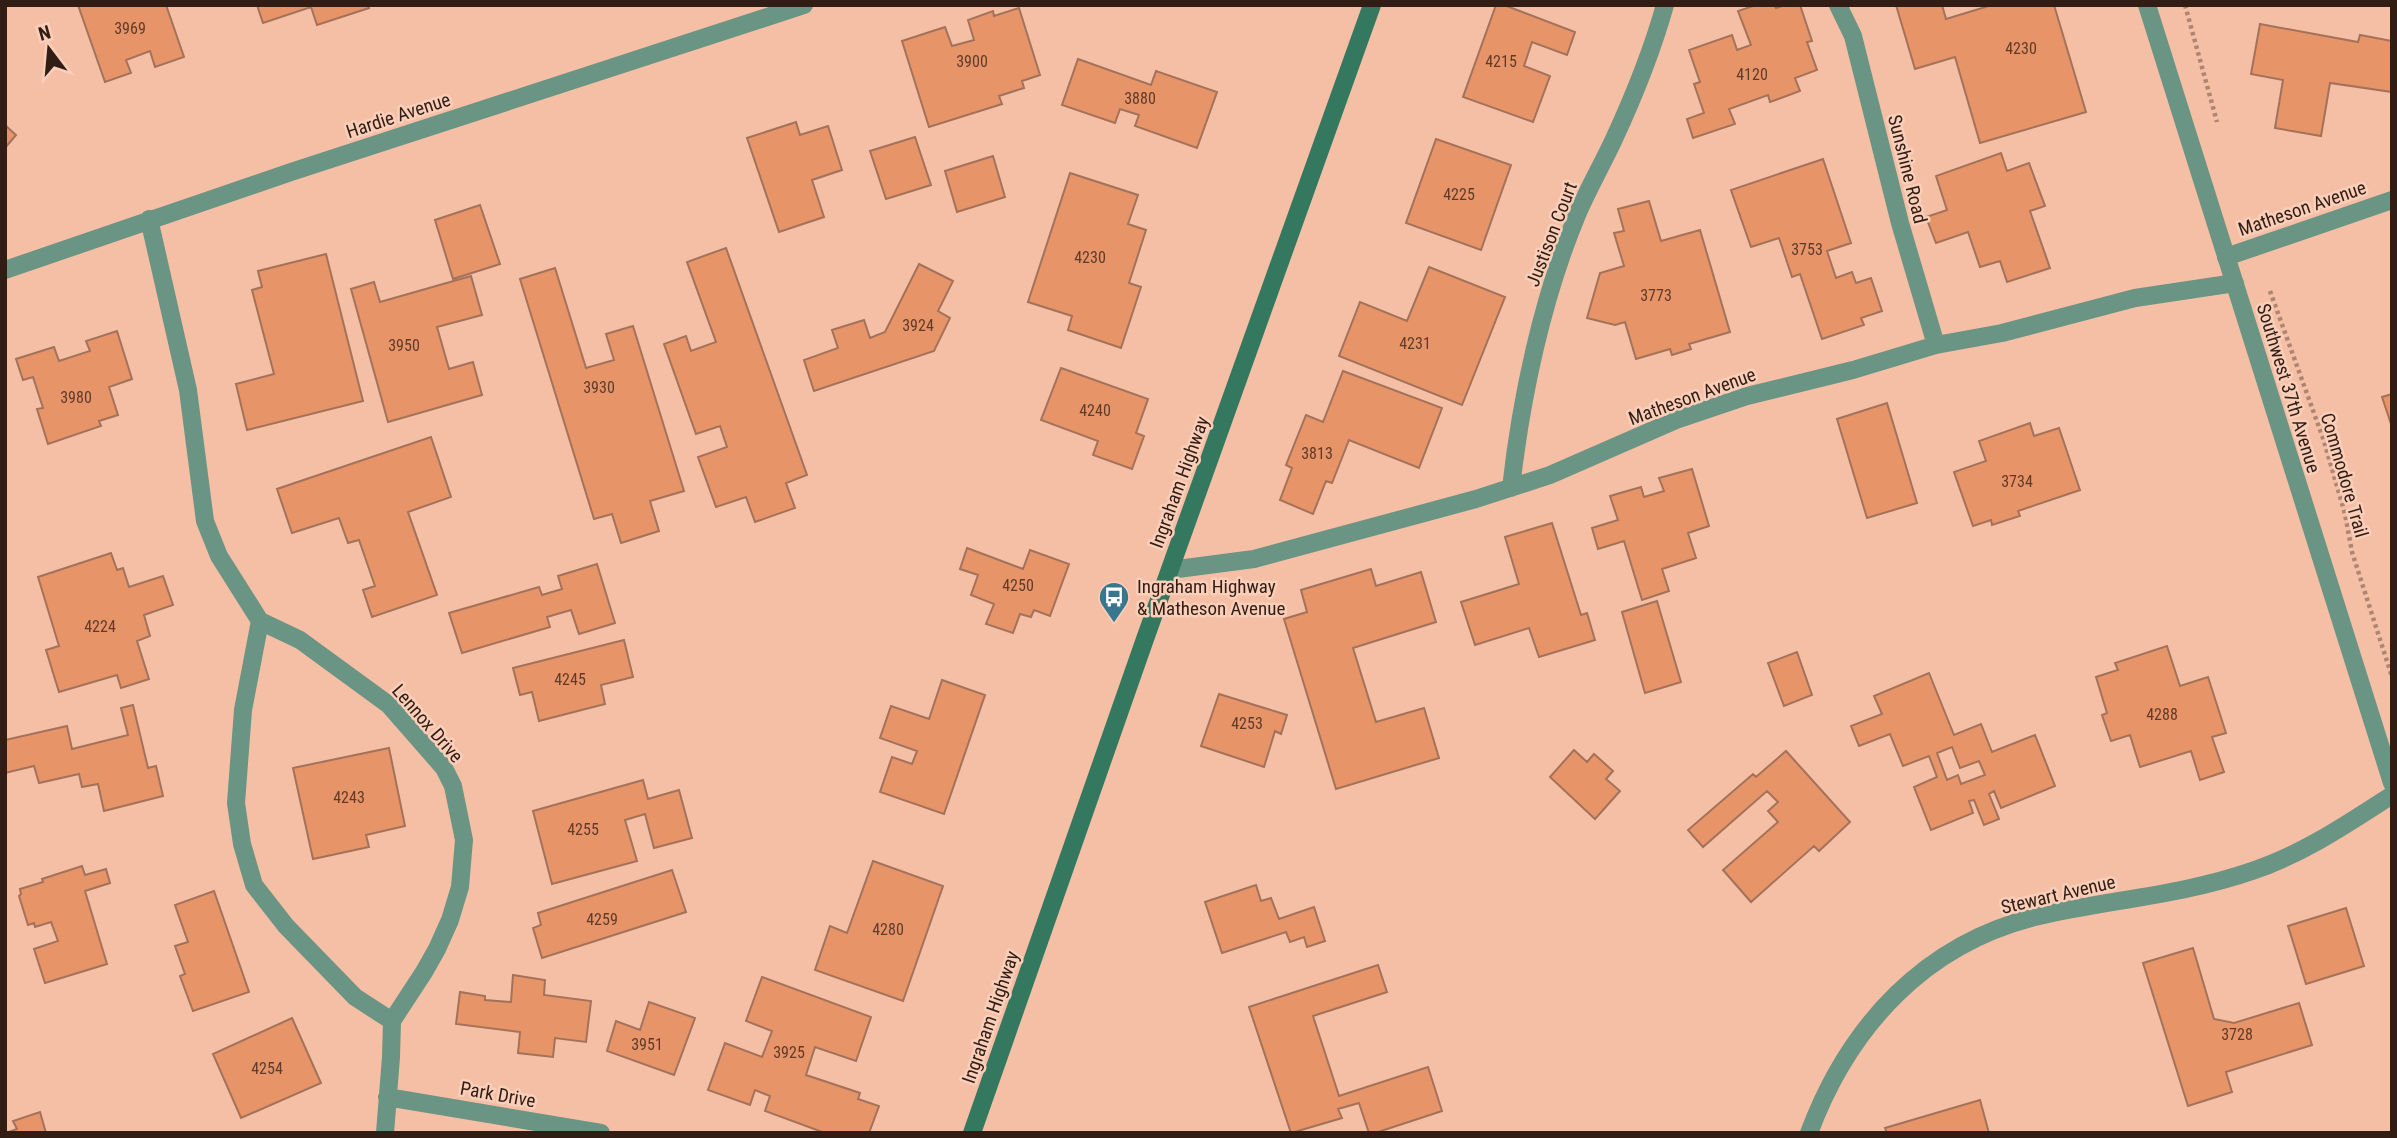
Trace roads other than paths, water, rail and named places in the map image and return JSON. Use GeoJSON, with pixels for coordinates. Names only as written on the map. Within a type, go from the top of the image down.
{"type":"FeatureCollection","features":[{"type":"Feature","properties":{"kind":"main road","name":"Ingraham Highway"},"geometry":{"type":"LineString","coordinates":[[972,1133],[1372,5]]}},
{"type":"Feature","properties":{"kind":"street","name":"Hardie Avenue"},"geometry":{"type":"LineString","coordinates":[[5,270],[149,219],[804,5]]}},
{"type":"Feature","properties":{"kind":"street","name":"Justison Court"},"geometry":{"type":"LineString","coordinates":[[1511,488],[1516,442],[1541,328],[1565,246],[1636,88],[1665,5]]}},
{"type":"Feature","properties":{"kind":"street","name":"Sunshine Road"},"geometry":{"type":"LineString","coordinates":[[1838,5],[1855,43],[1900,223],[1936,345]]}},
{"type":"Feature","properties":{"kind":"street","name":"Southwest 37th Avenue"},"geometry":{"type":"LineString","coordinates":[[2147,5],[2392,783]]}},
{"type":"Feature","properties":{"kind":"street","name":"Matheson Avenue"},"geometry":{"type":"LineString","coordinates":[[2226,257],[2392,200]]}},
{"type":"Feature","properties":{"kind":"street"},"geometry":{"type":"LineString","coordinates":[[149,219],[188,390],[205,521],[219,556],[260,621],[243,709],[236,803],[242,844],[254,885],[286,926],[355,997],[392,1021],[385,1133]]}},
{"type":"Feature","properties":{"kind":"street","name":"Matheson Avenue"},"geometry":{"type":"LineString","coordinates":[[1170,570],[1273,554],[1511,488],[1550,475],[1676,420],[1780,387],[1853,370],[1936,345],[2002,333],[2154,294],[2235,283]]}},
{"type":"Feature","properties":{"kind":"street","name":"Lennox Drive"},"geometry":{"type":"LineString","coordinates":[[260,621],[300,640],[389,705],[444,768],[453,786],[464,840],[460,887],[450,920],[437,949],[392,1021]]}},
{"type":"Feature","properties":{"kind":"street","name":"Stewart Avenue"},"geometry":{"type":"LineString","coordinates":[[1809,1133],[1842,1060],[1874,1016],[1898,992],[1950,952],[1974,938],[2037,917],[2175,891],[2250,872],[2283,860],[2320,841],[2392,795]]}},
{"type":"Feature","properties":{"kind":"street","name":"Park Drive"},"geometry":{"type":"LineString","coordinates":[[387,1097],[601,1133]]}},
{"type":"Feature","properties":{"kind":"place","name":"Ingraham Highway & Matheson Avenue"},"geometry":{"type":"Point","coordinates":[1114,624]}}]}
